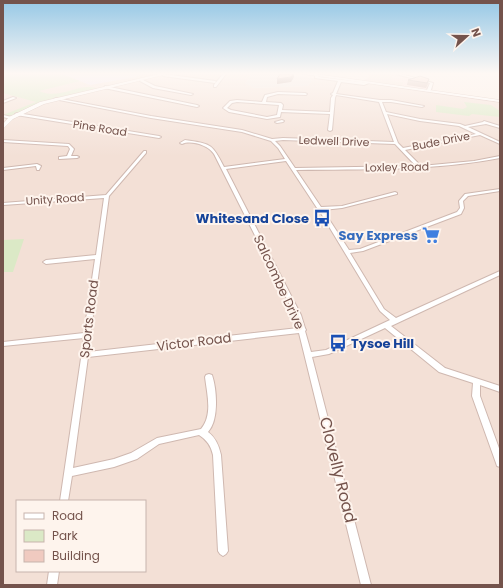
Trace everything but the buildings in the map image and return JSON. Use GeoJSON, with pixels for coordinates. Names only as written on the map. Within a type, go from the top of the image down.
{"type":"FeatureCollection","features":[{"type":"Feature","properties":{"kind":"street"},"geometry":{"type":"LineString","coordinates":[[3,127],[17,114],[49,101]]}},
{"type":"Feature","properties":{"kind":"street"},"geometry":{"type":"LineString","coordinates":[[69,101],[144,116],[242,131],[272,140],[279,147],[294,169],[382,310],[395,321]]}},
{"type":"Feature","properties":{"kind":"street"},"geometry":{"type":"LineString","coordinates":[[175,101],[197,106]]}},
{"type":"Feature","properties":{"kind":"street"},"geometry":{"type":"LineString","coordinates":[[233,101],[225,108],[230,111],[264,118],[274,118],[279,116],[280,104],[247,101]]}},
{"type":"Feature","properties":{"kind":"street"},"geometry":{"type":"LineString","coordinates":[[330,130],[332,101]]}},
{"type":"Feature","properties":{"kind":"street"},"geometry":{"type":"LineString","coordinates":[[380,101],[396,143],[420,168]]}},
{"type":"Feature","properties":{"kind":"street"},"geometry":{"type":"LineString","coordinates":[[393,101],[422,106]]}},
{"type":"Feature","properties":{"kind":"street"},"geometry":{"type":"LineString","coordinates":[[280,111],[331,113]]}},
{"type":"Feature","properties":{"kind":"street"},"geometry":{"type":"LineString","coordinates":[[385,113],[465,127],[500,142]]}},
{"type":"Feature","properties":{"kind":"street","name":"Pine Road"},"geometry":{"type":"LineString","coordinates":[[17,114],[158,137]]}},
{"type":"Feature","properties":{"kind":"street"},"geometry":{"type":"LineString","coordinates":[[3,116],[11,118]]}},
{"type":"Feature","properties":{"kind":"street"},"geometry":{"type":"LineString","coordinates":[[274,118],[279,121]]}},
{"type":"Feature","properties":{"kind":"street"},"geometry":{"type":"LineString","coordinates":[[465,127],[484,122],[500,127]]}},
{"type":"Feature","properties":{"kind":"street","name":"Bude Drive"},"geometry":{"type":"LineString","coordinates":[[402,149],[480,134]]}},
{"type":"Feature","properties":{"kind":"street","name":"Ledwell Drive"},"geometry":{"type":"LineString","coordinates":[[272,140],[283,139],[396,143]]}},
{"type":"Feature","properties":{"kind":"street"},"geometry":{"type":"LineString","coordinates":[[3,141],[69,145],[72,149],[69,157]]}},
{"type":"Feature","properties":{"kind":"street","name":"Salcombe Drive"},"geometry":{"type":"LineString","coordinates":[[182,142],[192,142],[211,147],[215,150],[298,315],[309,355]]}},
{"type":"Feature","properties":{"kind":"street"},"geometry":{"type":"LineString","coordinates":[[107,196],[145,152]]}},
{"type":"Feature","properties":{"kind":"street"},"geometry":{"type":"LineString","coordinates":[[60,158],[77,157]]}},
{"type":"Feature","properties":{"kind":"street","name":"Loxley Road"},"geometry":{"type":"LineString","coordinates":[[294,169],[420,168],[474,162],[500,157]]}},
{"type":"Feature","properties":{"kind":"street"},"geometry":{"type":"LineString","coordinates":[[223,168],[288,160]]}},
{"type":"Feature","properties":{"kind":"street"},"geometry":{"type":"LineString","coordinates":[[3,169],[37,165],[39,166],[38,169]]}},
{"type":"Feature","properties":{"kind":"street"},"geometry":{"type":"LineString","coordinates":[[347,252],[362,250],[459,213],[462,208],[461,201],[467,195],[500,190]]}},
{"type":"Feature","properties":{"kind":"street"},"geometry":{"type":"LineString","coordinates":[[319,209],[342,207],[394,193]]}},
{"type":"Feature","properties":{"kind":"street","name":"Unity Road"},"geometry":{"type":"LineString","coordinates":[[3,204],[107,196]]}},
{"type":"Feature","properties":{"kind":"street","name":"Sports Road"},"geometry":{"type":"LineString","coordinates":[[64,500],[85,355],[97,257],[107,196]]}},
{"type":"Feature","properties":{"kind":"street"},"geometry":{"type":"LineString","coordinates":[[46,262],[97,257]]}},
{"type":"Feature","properties":{"kind":"street"},"geometry":{"type":"LineString","coordinates":[[309,355],[326,352],[387,326],[500,273]]}},
{"type":"Feature","properties":{"kind":"street"},"geometry":{"type":"LineString","coordinates":[[387,326],[442,370],[500,389]]}},
{"type":"Feature","properties":{"kind":"street","name":"Victor Road"},"geometry":{"type":"LineString","coordinates":[[85,355],[303,330]]}},
{"type":"Feature","properties":{"kind":"street"},"geometry":{"type":"LineString","coordinates":[[3,344],[87,335]]}},
{"type":"Feature","properties":{"kind":"street","name":"Clovelly Road"},"geometry":{"type":"LineString","coordinates":[[309,355],[366,585]]}},
{"type":"Feature","properties":{"kind":"street"},"geometry":{"type":"LineString","coordinates":[[202,433],[210,424],[212,414],[209,377]]}},
{"type":"Feature","properties":{"kind":"street"},"geometry":{"type":"LineString","coordinates":[[476,382],[476,396],[500,463]]}},
{"type":"Feature","properties":{"kind":"street"},"geometry":{"type":"LineString","coordinates":[[68,473],[114,463],[134,456],[157,441],[186,434],[202,433],[207,436],[214,446],[217,454],[223,551]]}},
{"type":"Feature","properties":{"kind":"street"},"geometry":{"type":"LineString","coordinates":[[52,585],[54,572]]}},
{"type":"Feature","properties":{"kind":"shaded area"},"geometry":{"type":"Polygon","coordinates":[[[3,101],[491,101],[500,103],[500,585],[3,585],[3,101]]]}},
{"type":"Feature","properties":{"kind":"green space"},"geometry":{"type":"Polygon","coordinates":[[[34,101],[48,101],[11,118],[3,115],[36,102],[34,101]]]}},
{"type":"Feature","properties":{"kind":"green space"},"geometry":{"type":"Polygon","coordinates":[[[464,102],[491,105],[500,111],[500,117],[472,114],[469,116],[436,112],[436,105],[463,109],[467,107],[464,102]]]}},
{"type":"Feature","properties":{"kind":"green space"},"geometry":{"type":"Polygon","coordinates":[[[24,239],[13,272],[3,272],[3,240],[24,239]]]}},
{"type":"Feature","properties":{"kind":"place","name":"Whitesand Close"},"geometry":{"type":"Point","coordinates":[322,218]}},
{"type":"Feature","properties":{"kind":"place","name":"Say Express"},"geometry":{"type":"Point","coordinates":[431,235]}},
{"type":"Feature","properties":{"kind":"place","name":"Tysoe Hill"},"geometry":{"type":"Point","coordinates":[338,343]}}]}
